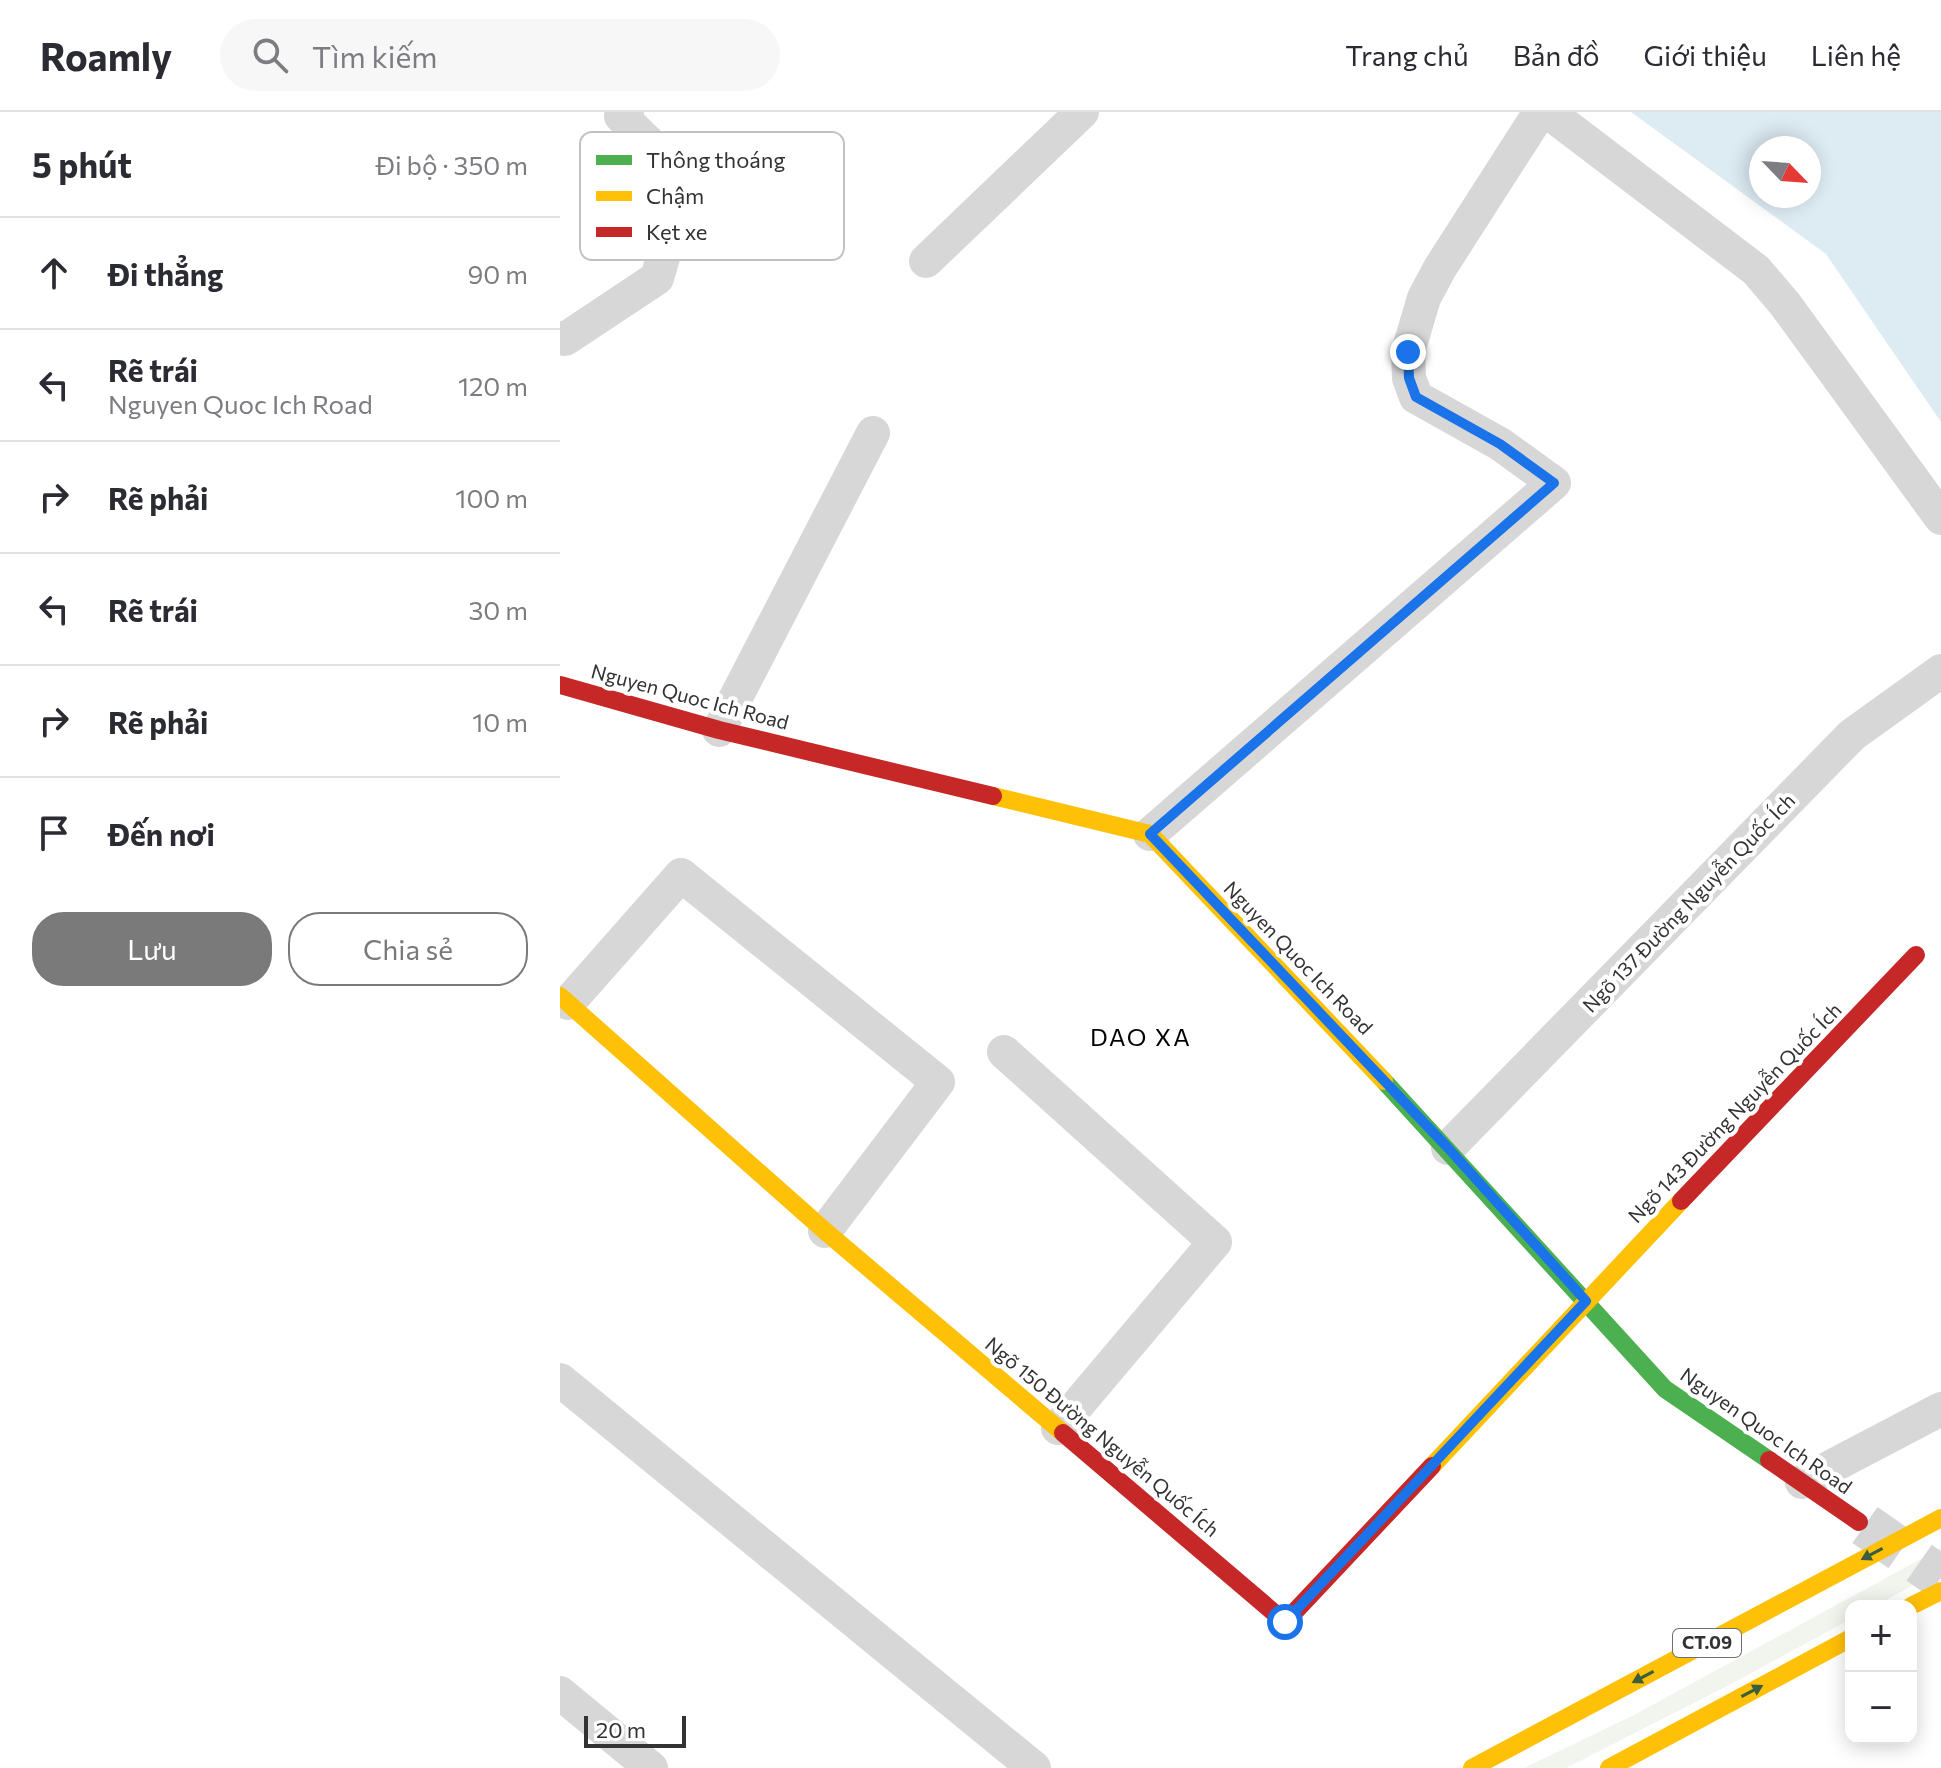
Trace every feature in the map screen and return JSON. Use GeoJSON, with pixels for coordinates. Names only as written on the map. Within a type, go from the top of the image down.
{"type":"FeatureCollection","features":[{"type":"Feature","properties":{"kind":"main road","name":"Nguyen Quoc Ich Road"},"geometry":{"type":"LineString","coordinates":[[560,685],[719,730],[1150,834],[1448,1148],[1665,1389],[1859,1522]]}},
{"type":"Feature","properties":{"kind":"main road","name":"Ngõ 143 Đường Nguyễn Quốc Ích"},"geometry":{"type":"LineString","coordinates":[[1586,1301],[1916,955]]}},
{"type":"Feature","properties":{"kind":"main road","name":"Ngõ 150 Đường Nguyễn Quốc Ích"},"geometry":{"type":"LineString","coordinates":[[564,999],[825,1231],[1285,1622],[1586,1301]]}},
{"type":"Feature","properties":{"kind":"main road","name":"CT.09"},"geometry":{"type":"LineString","coordinates":[[1472,1768],[1941,1518]]}},
{"type":"Feature","properties":{"kind":"main road"},"geometry":{"type":"LineString","coordinates":[[1917,1603],[1941,1591]]}},
{"type":"Feature","properties":{"kind":"main road"},"geometry":{"type":"LineString","coordinates":[[1609,1768],[1845,1641]]}},
{"type":"Feature","properties":{"kind":"street"},"geometry":{"type":"LineString","coordinates":[[926,261],[1082,112]]}},
{"type":"Feature","properties":{"kind":"street"},"geometry":{"type":"LineString","coordinates":[[1150,834],[1554,483],[1500,444],[1416,397],[1408,365],[1408,352],[1424,298],[1540,112]]}},
{"type":"Feature","properties":{"kind":"street"},"geometry":{"type":"LineString","coordinates":[[1548,112],[1756,270],[1785,304],[1941,518]]}},
{"type":"Feature","properties":{"kind":"street"},"geometry":{"type":"LineString","coordinates":[[624,114],[641,132]]}},
{"type":"Feature","properties":{"kind":"street"},"geometry":{"type":"LineString","coordinates":[[560,338],[565,339],[657,278],[662,260]]}},
{"type":"Feature","properties":{"kind":"street"},"geometry":{"type":"LineString","coordinates":[[719,730],[873,433]]}},
{"type":"Feature","properties":{"kind":"street","name":"Ngõ 137 Đường Nguyễn Quốc Ích"},"geometry":{"type":"LineString","coordinates":[[1448,1148],[1852,735],[1941,671]]}},
{"type":"Feature","properties":{"kind":"street"},"geometry":{"type":"LineString","coordinates":[[564,999],[681,875],[938,1082],[825,1231]]}},
{"type":"Feature","properties":{"kind":"street"},"geometry":{"type":"LineString","coordinates":[[1004,1052],[1215,1242],[1058,1428]]}},
{"type":"Feature","properties":{"kind":"street"},"geometry":{"type":"LineString","coordinates":[[560,1380],[1034,1768]]}},
{"type":"Feature","properties":{"kind":"street"},"geometry":{"type":"LineString","coordinates":[[1802,1482],[1941,1409]]}},
{"type":"Feature","properties":{"kind":"street"},"geometry":{"type":"LineString","coordinates":[[560,1693],[651,1768]]}},
{"type":"Feature","properties":{"kind":"shaded area"},"geometry":{"type":"Polygon","coordinates":[[[1631,112],[1941,112],[1941,422],[1826,254],[1763,208],[1821,208],[1821,136],[1749,136],[1749,198],[1631,112]]]}},
{"type":"Feature","properties":{"kind":"shaded area"},"geometry":{"type":"Polygon","coordinates":[[[1941,1548],[1941,1570],[1886,1600],[1845,1600],[1941,1548]]]}},
{"type":"Feature","properties":{"kind":"shaded area"},"geometry":{"type":"Polygon","coordinates":[[[1845,1600],[1845,1622],[1733,1683],[1566,1768],[1524,1768],[1634,1715],[1845,1600]]]}},
{"type":"Feature","properties":{"kind":"tunnel"},"geometry":{"type":"LineString","coordinates":[[1865,1525],[1941,1578]]}},
{"type":"Feature","properties":{"kind":"traffic: fast"},"geometry":{"type":"LineString","coordinates":[[1384,1081],[1665,1389],[1769,1460]]}},
{"type":"Feature","properties":{"kind":"traffic: slow"},"geometry":{"type":"LineString","coordinates":[[993,796],[1150,834],[1384,1081]]}},
{"type":"Feature","properties":{"kind":"traffic: slow"},"geometry":{"type":"LineString","coordinates":[[560,996],[825,1231],[1063,1433]]}},
{"type":"Feature","properties":{"kind":"traffic: slow"},"geometry":{"type":"LineString","coordinates":[[1432,1466],[1681,1201]]}},
{"type":"Feature","properties":{"kind":"traffic: slow"},"geometry":{"type":"LineString","coordinates":[[1472,1768],[1941,1518]]}},
{"type":"Feature","properties":{"kind":"traffic: slow"},"geometry":{"type":"LineString","coordinates":[[1917,1603],[1941,1591]]}},
{"type":"Feature","properties":{"kind":"traffic: slow"},"geometry":{"type":"LineString","coordinates":[[1609,1768],[1845,1641]]}},
{"type":"Feature","properties":{"kind":"traffic: jam"},"geometry":{"type":"LineString","coordinates":[[560,685],[719,730],[993,796]]}},
{"type":"Feature","properties":{"kind":"traffic: jam"},"geometry":{"type":"LineString","coordinates":[[1681,1201],[1916,955]]}},
{"type":"Feature","properties":{"kind":"traffic: jam"},"geometry":{"type":"LineString","coordinates":[[1063,1433],[1285,1622],[1432,1466]]}},
{"type":"Feature","properties":{"kind":"traffic: jam"},"geometry":{"type":"LineString","coordinates":[[1769,1460],[1859,1522]]}},
{"type":"Feature","properties":{"kind":"district","name":"DAO XA"},"geometry":{"type":"Point","coordinates":[1141,1038]}},
{"type":"Feature","properties":{"kind":"route"},"geometry":{"type":"LineString","coordinates":[[1285,1622],[1586,1301],[1448,1148],[1150,834],[1554,483],[1500,444],[1416,397],[1409,378],[1408,352]]}}]}
